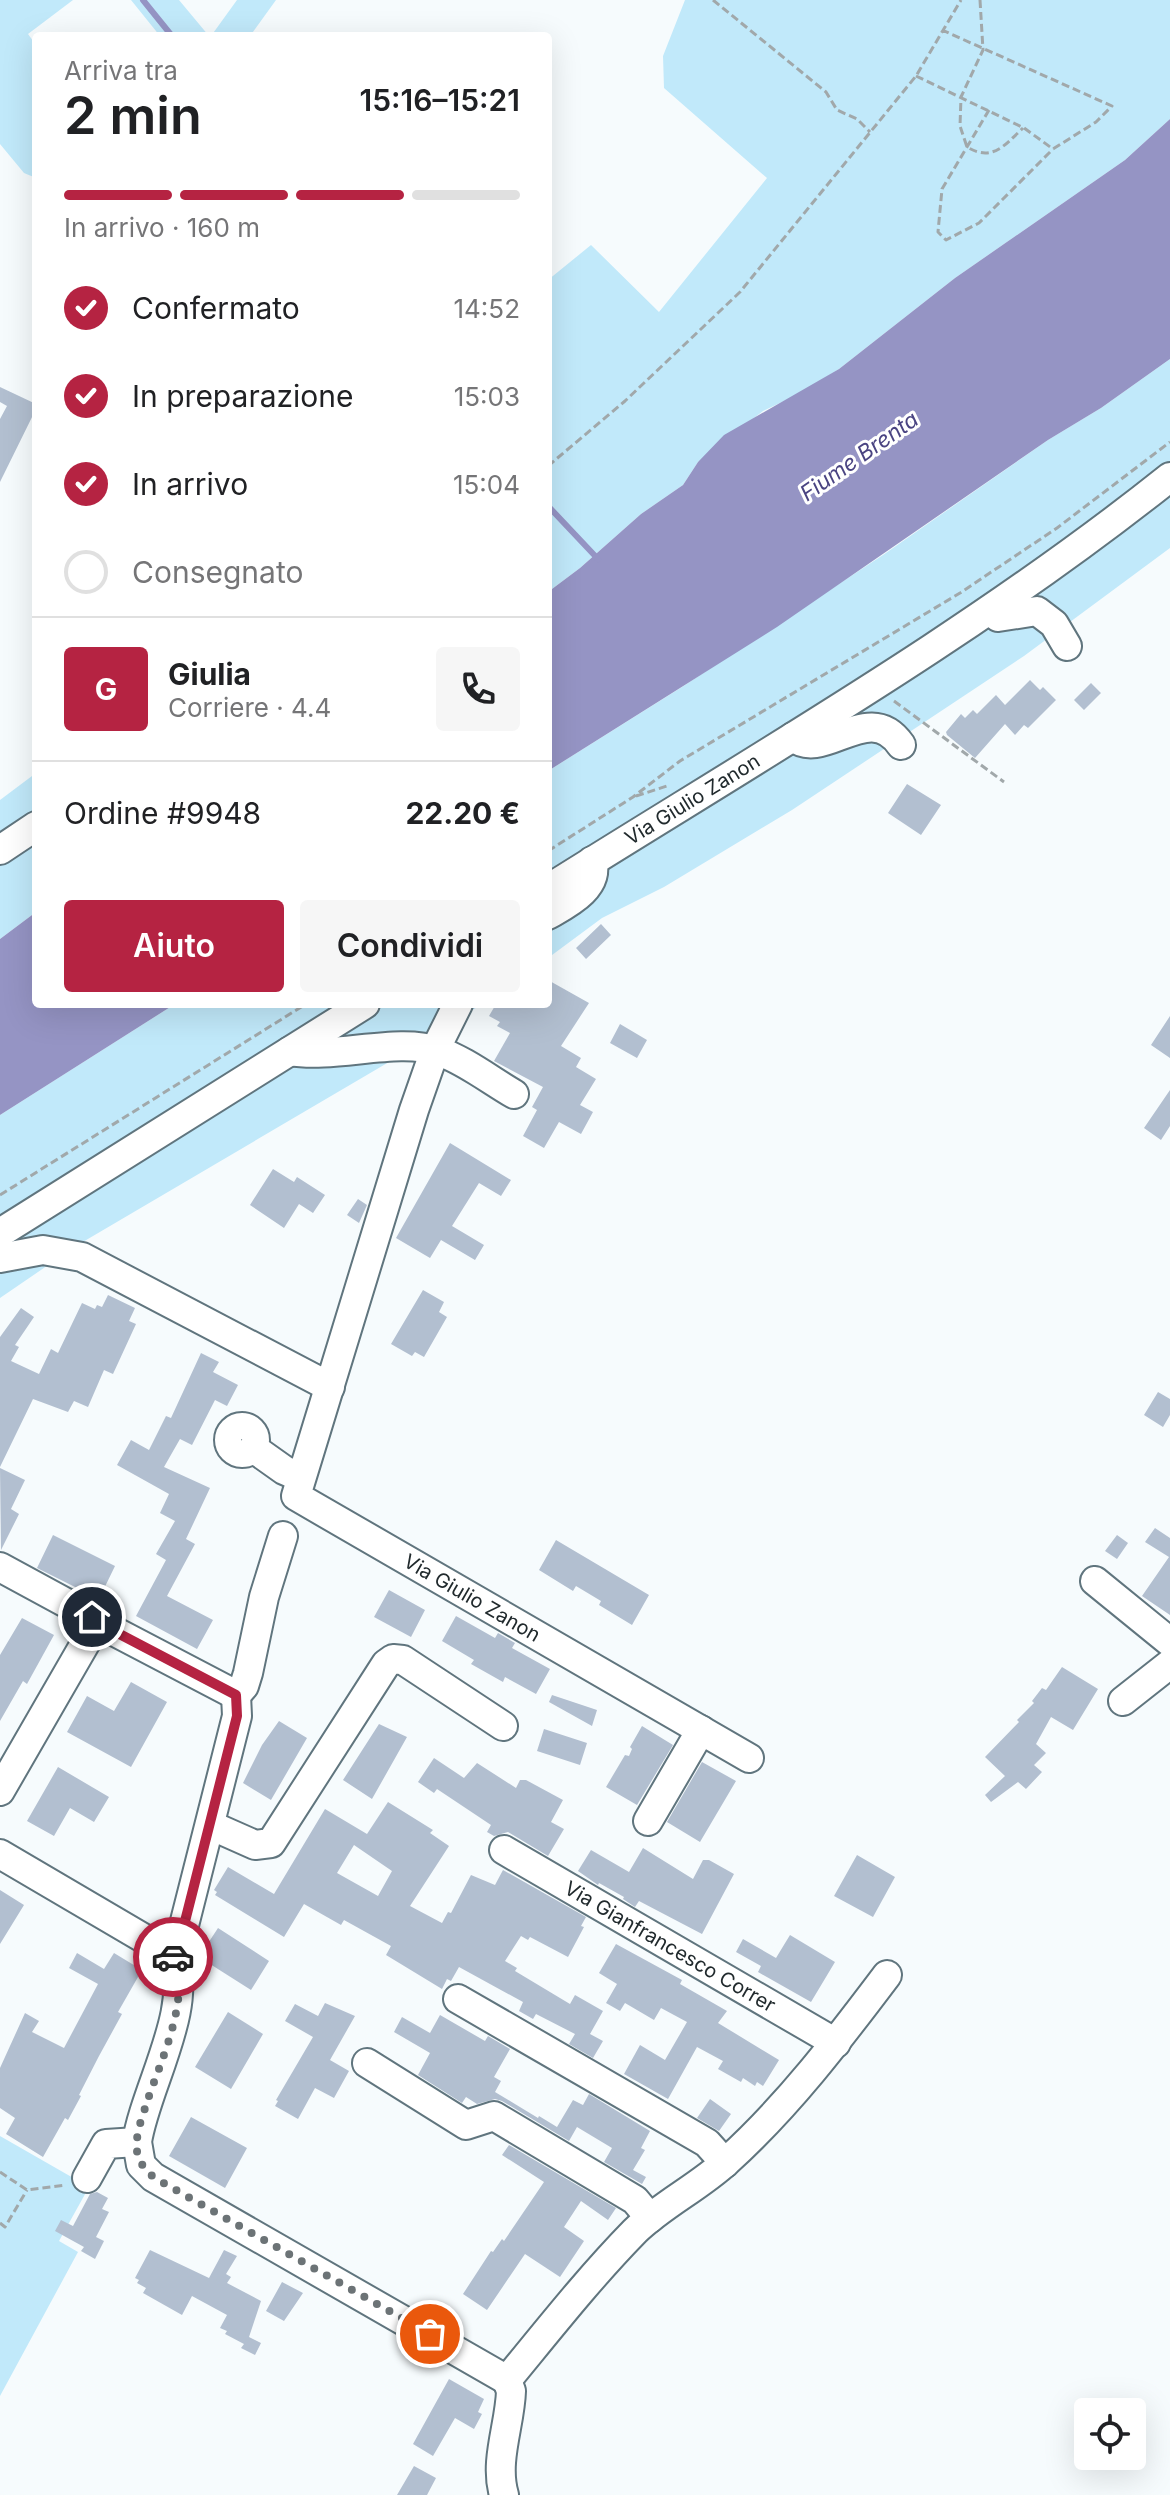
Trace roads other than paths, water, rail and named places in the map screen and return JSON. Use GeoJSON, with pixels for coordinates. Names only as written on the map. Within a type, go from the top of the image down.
{"type":"FeatureCollection","features":[{"type":"Feature","properties":{"kind":"street","name":"Via Giulio Zanon"},"geometry":{"type":"LineString","coordinates":[[552,886],[990,610],[1095,537],[1170,477]]}},
{"type":"Feature","properties":{"kind":"street"},"geometry":{"type":"LineString","coordinates":[[990,610],[998,617],[1037,611],[1054,624],[1067,646]]}},
{"type":"Feature","properties":{"kind":"street"},"geometry":{"type":"LineString","coordinates":[[793,737],[812,745],[859,729],[884,728],[892,732],[901,745]]}},
{"type":"Feature","properties":{"kind":"street"},"geometry":{"type":"LineString","coordinates":[[0,850],[32,829]]}},
{"type":"Feature","properties":{"kind":"street"},"geometry":{"type":"LineString","coordinates":[[552,913],[576,899],[587,887],[594,868],[592,861]]}},
{"type":"Feature","properties":{"kind":"street"},"geometry":{"type":"LineString","coordinates":[[0,1233],[359,1008]]}},
{"type":"Feature","properties":{"kind":"street"},"geometry":{"type":"LineString","coordinates":[[172,1955],[179,1945],[237,1716],[236,1695],[244,1686],[248,1673],[289,1503],[298,1487],[330,1387],[414,1110],[435,1050],[456,1008]]}},
{"type":"Feature","properties":{"kind":"street"},"geometry":{"type":"LineString","coordinates":[[290,1051],[309,1054],[380,1049],[435,1050],[514,1094]]}},
{"type":"Feature","properties":{"kind":"street"},"geometry":{"type":"LineString","coordinates":[[0,1258],[43,1250],[82,1257],[330,1387]]}},
{"type":"Feature","properties":{"kind":"street","name":"Via Giulio Zanon"},"geometry":{"type":"LineString","coordinates":[[253,1448],[284,1470],[298,1487],[749,1758]]}},
{"type":"Feature","properties":{"kind":"street"},"geometry":{"type":"LineString","coordinates":[[0,1567],[92,1617],[98,1628]]}},
{"type":"Feature","properties":{"kind":"street"},"geometry":{"type":"LineString","coordinates":[[1095,1581],[1170,1642]]}},
{"type":"Feature","properties":{"kind":"street"},"geometry":{"type":"LineString","coordinates":[[0,1791],[90,1635],[98,1628],[108,1628],[236,1695]]}},
{"type":"Feature","properties":{"kind":"street"},"geometry":{"type":"LineString","coordinates":[[210,1825],[255,1845],[271,1843],[386,1664],[393,1659],[403,1660],[503,1726]]}},
{"type":"Feature","properties":{"kind":"street"},"geometry":{"type":"LineString","coordinates":[[1123,1701],[1170,1664]]}},
{"type":"Feature","properties":{"kind":"street"},"geometry":{"type":"LineString","coordinates":[[648,1821],[701,1730]]}},
{"type":"Feature","properties":{"kind":"street","name":"Via Gianfrancesco Correr"},"geometry":{"type":"LineString","coordinates":[[504,1850],[836,2043]]}},
{"type":"Feature","properties":{"kind":"street"},"geometry":{"type":"LineString","coordinates":[[0,1854],[172,1955],[178,1969],[179,1997],[139,2126],[137,2154],[141,2165],[153,2177],[507,2380],[511,2400],[502,2459],[504,2495]]}},
{"type":"Feature","properties":{"kind":"street"},"geometry":{"type":"LineString","coordinates":[[507,2380],[583,2287],[650,2218],[725,2163],[766,2124],[836,2043],[887,1975]]}},
{"type":"Feature","properties":{"kind":"street"},"geometry":{"type":"LineString","coordinates":[[458,1999],[707,2143],[725,2163]]}},
{"type":"Feature","properties":{"kind":"street"},"geometry":{"type":"LineString","coordinates":[[367,2063],[466,2125],[494,2116],[635,2200],[650,2218]]}},
{"type":"Feature","properties":{"kind":"street"},"geometry":{"type":"LineString","coordinates":[[87,2178],[106,2144],[137,2142]]}},
{"type":"Feature","properties":{"kind":"water","name":"Fiume Brenta"},"geometry":{"type":"Polygon","coordinates":[[[1170,119],[1170,359],[777,627],[552,768],[552,589],[641,514],[683,485],[698,462],[724,435],[839,369],[955,278],[1125,160],[1170,119]]]}},
{"type":"Feature","properties":{"kind":"water"},"geometry":{"type":"Polygon","coordinates":[[[32,915],[32,1008],[169,1008],[0,1115],[0,939],[32,915]]]}},
{"type":"Feature","properties":{"kind":"waterway"},"geometry":{"type":"LineString","coordinates":[[143,0],[169,32]]}},
{"type":"Feature","properties":{"kind":"waterway"},"geometry":{"type":"LineString","coordinates":[[552,510],[598,559]]}}]}
